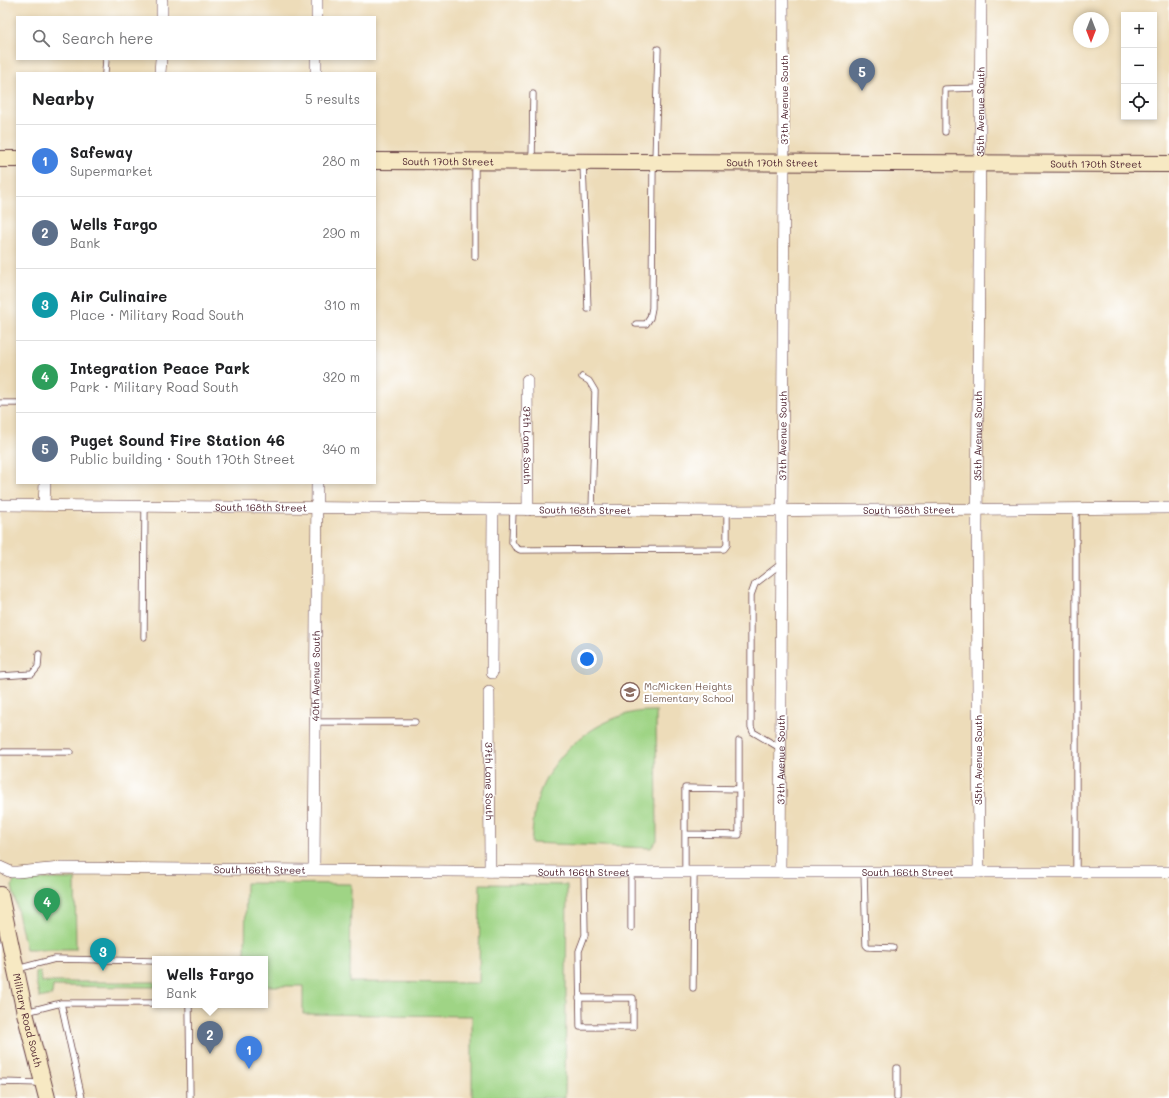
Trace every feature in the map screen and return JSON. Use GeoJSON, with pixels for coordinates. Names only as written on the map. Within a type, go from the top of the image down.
{"type":"FeatureCollection","features":[{"type":"Feature","properties":{"kind":"street"},"geometry":{"type":"LineString","coordinates":[[316,16],[317,0]]}},
{"type":"Feature","properties":{"kind":"street","name":"37th Avenue South"},"geometry":{"type":"LineString","coordinates":[[780,872],[784,164],[783,0]]}},
{"type":"Feature","properties":{"kind":"street","name":"35th Avenue South"},"geometry":{"type":"LineString","coordinates":[[979,872],[977,509],[981,0]]}},
{"type":"Feature","properties":{"kind":"street"},"geometry":{"type":"LineString","coordinates":[[162,1],[162,16]]}},
{"type":"Feature","properties":{"kind":"street"},"geometry":{"type":"LineString","coordinates":[[160,72],[161,60]]}},
{"type":"Feature","properties":{"kind":"street"},"geometry":{"type":"LineString","coordinates":[[316,60],[316,72]]}},
{"type":"Feature","properties":{"kind":"street"},"geometry":{"type":"LineString","coordinates":[[0,159],[16,159]]}},
{"type":"Feature","properties":{"kind":"street","name":"South 170th Street"},"geometry":{"type":"LineString","coordinates":[[376,162],[1169,164]]}},
{"type":"Feature","properties":{"kind":"street","name":"37th Lane South"},"geometry":{"type":"LineString","coordinates":[[527,380],[528,510]]}},
{"type":"Feature","properties":{"kind":"street"},"geometry":{"type":"LineString","coordinates":[[44,505],[45,484]]}},
{"type":"Feature","properties":{"kind":"street","name":"40th Avenue South"},"geometry":{"type":"LineString","coordinates":[[314,869],[317,484]]}},
{"type":"Feature","properties":{"kind":"street","name":"South 168th Street"},"geometry":{"type":"LineString","coordinates":[[0,505],[318,507],[493,510],[1169,508]]}},
{"type":"Feature","properties":{"kind":"street"},"geometry":{"type":"LineString","coordinates":[[492,673],[493,510]]}},
{"type":"Feature","properties":{"kind":"street","name":"37th Lane South"},"geometry":{"type":"LineString","coordinates":[[489,692],[490,871]]}},
{"type":"Feature","properties":{"kind":"street","name":"South 166th Street"},"geometry":{"type":"LineString","coordinates":[[0,867],[11,872],[61,868],[584,872],[1169,872]]}},
{"type":"Feature","properties":{"kind":"street","name":"Military Road South"},"geometry":{"type":"LineString","coordinates":[[0,895],[25,1012],[45,1090]]}},
{"type":"Feature","properties":{"kind":"lane"},"geometry":{"type":"LineString","coordinates":[[636,324],[646,324],[650,318],[652,308],[654,163],[658,49]]}},
{"type":"Feature","properties":{"kind":"lane"},"geometry":{"type":"LineString","coordinates":[[105,72],[106,60]]}},
{"type":"Feature","properties":{"kind":"lane"},"geometry":{"type":"LineString","coordinates":[[945,132],[945,89],[980,88]]}},
{"type":"Feature","properties":{"kind":"lane"},"geometry":{"type":"LineString","coordinates":[[532,162],[533,94]]}},
{"type":"Feature","properties":{"kind":"lane"},"geometry":{"type":"LineString","coordinates":[[475,162],[475,257]]}},
{"type":"Feature","properties":{"kind":"lane"},"geometry":{"type":"LineString","coordinates":[[584,162],[588,309]]}},
{"type":"Feature","properties":{"kind":"lane"},"geometry":{"type":"LineString","coordinates":[[582,377],[589,381],[595,391],[592,510]]}},
{"type":"Feature","properties":{"kind":"lane"},"geometry":{"type":"LineString","coordinates":[[0,403],[16,403]]}},
{"type":"Feature","properties":{"kind":"lane"},"geometry":{"type":"LineString","coordinates":[[144,637],[145,506]]}},
{"type":"Feature","properties":{"kind":"lane"},"geometry":{"type":"LineString","coordinates":[[1076,508],[1076,872]]}},
{"type":"Feature","properties":{"kind":"lane"},"geometry":{"type":"LineString","coordinates":[[513,510],[512,542],[515,547],[520,550],[724,549],[727,545],[727,510]]}},
{"type":"Feature","properties":{"kind":"lane"},"geometry":{"type":"LineString","coordinates":[[781,749],[753,732],[751,727],[750,595],[755,584],[782,563]]}},
{"type":"Feature","properties":{"kind":"lane"},"geometry":{"type":"LineString","coordinates":[[0,676],[32,674],[38,668],[38,654]]}},
{"type":"Feature","properties":{"kind":"lane"},"geometry":{"type":"LineString","coordinates":[[316,722],[414,722]]}},
{"type":"Feature","properties":{"kind":"lane"},"geometry":{"type":"LineString","coordinates":[[685,834],[738,835],[739,741]]}},
{"type":"Feature","properties":{"kind":"lane"},"geometry":{"type":"LineString","coordinates":[[0,752],[70,752]]}},
{"type":"Feature","properties":{"kind":"lane"},"geometry":{"type":"LineString","coordinates":[[693,988],[690,872],[685,834],[685,788],[739,788]]}},
{"type":"Feature","properties":{"kind":"lane"},"geometry":{"type":"LineString","coordinates":[[579,998],[633,998],[633,1028],[580,1028],[579,998],[579,951],[585,936],[584,872]]}},
{"type":"Feature","properties":{"kind":"lane"},"geometry":{"type":"LineString","coordinates":[[631,872],[631,928]]}},
{"type":"Feature","properties":{"kind":"lane"},"geometry":{"type":"LineString","coordinates":[[864,872],[866,945],[868,947],[893,948]]}},
{"type":"Feature","properties":{"kind":"lane"},"geometry":{"type":"LineString","coordinates":[[16,969],[55,959],[152,960]]}},
{"type":"Feature","properties":{"kind":"lane"},"geometry":{"type":"LineString","coordinates":[[61,1003],[82,1098]]}},
{"type":"Feature","properties":{"kind":"lane"},"geometry":{"type":"LineString","coordinates":[[25,1012],[61,1003],[152,1003]]}},
{"type":"Feature","properties":{"kind":"lane"},"geometry":{"type":"LineString","coordinates":[[190,1008],[190,1098]]}},
{"type":"Feature","properties":{"kind":"lane"},"geometry":{"type":"LineString","coordinates":[[897,1068],[897,1098]]}},
{"type":"Feature","properties":{"kind":"lane"},"geometry":{"type":"LineString","coordinates":[[0,1082],[45,1090]]}},
{"type":"Feature","properties":{"kind":"green space"},"geometry":{"type":"Polygon","coordinates":[[[656,711],[657,840],[651,848],[531,843],[535,809],[541,789],[556,762],[566,751],[577,740],[603,724],[634,712],[656,711]]]}},
{"type":"Feature","properties":{"kind":"green space"},"geometry":{"type":"Polygon","coordinates":[[[20,879],[75,879],[76,949],[26,949],[12,886],[14,881],[20,879]]]}},
{"type":"Feature","properties":{"kind":"green space"},"geometry":{"type":"Polygon","coordinates":[[[246,883],[351,884],[350,982],[479,983],[480,884],[567,885],[565,1098],[472,1098],[472,1016],[303,1014],[303,986],[268,986],[268,956],[245,956],[246,883]]]}},
{"type":"Feature","properties":{"kind":"green space"},"geometry":{"type":"Polygon","coordinates":[[[38,971],[40,972],[41,982],[152,982],[152,987],[53,986],[52,995],[40,998],[36,983],[36,973],[38,971]]]}},
{"type":"Feature","properties":{"kind":"place","name":"Puget Sound Fire Station 46"},"geometry":{"type":"Point","coordinates":[862,91]}},
{"type":"Feature","properties":{"kind":"place","name":"McMicken Heights Elementary School"},"geometry":{"type":"Point","coordinates":[630,692]}},
{"type":"Feature","properties":{"kind":"place","name":"Integration Peace Park"},"geometry":{"type":"Point","coordinates":[47,921]}},
{"type":"Feature","properties":{"kind":"place","name":"Air Culinaire"},"geometry":{"type":"Point","coordinates":[103,971]}},
{"type":"Feature","properties":{"kind":"place","name":"Wells Fargo"},"geometry":{"type":"Point","coordinates":[210,1054]}},
{"type":"Feature","properties":{"kind":"place","name":"Safeway"},"geometry":{"type":"Point","coordinates":[249,1069]}}]}
